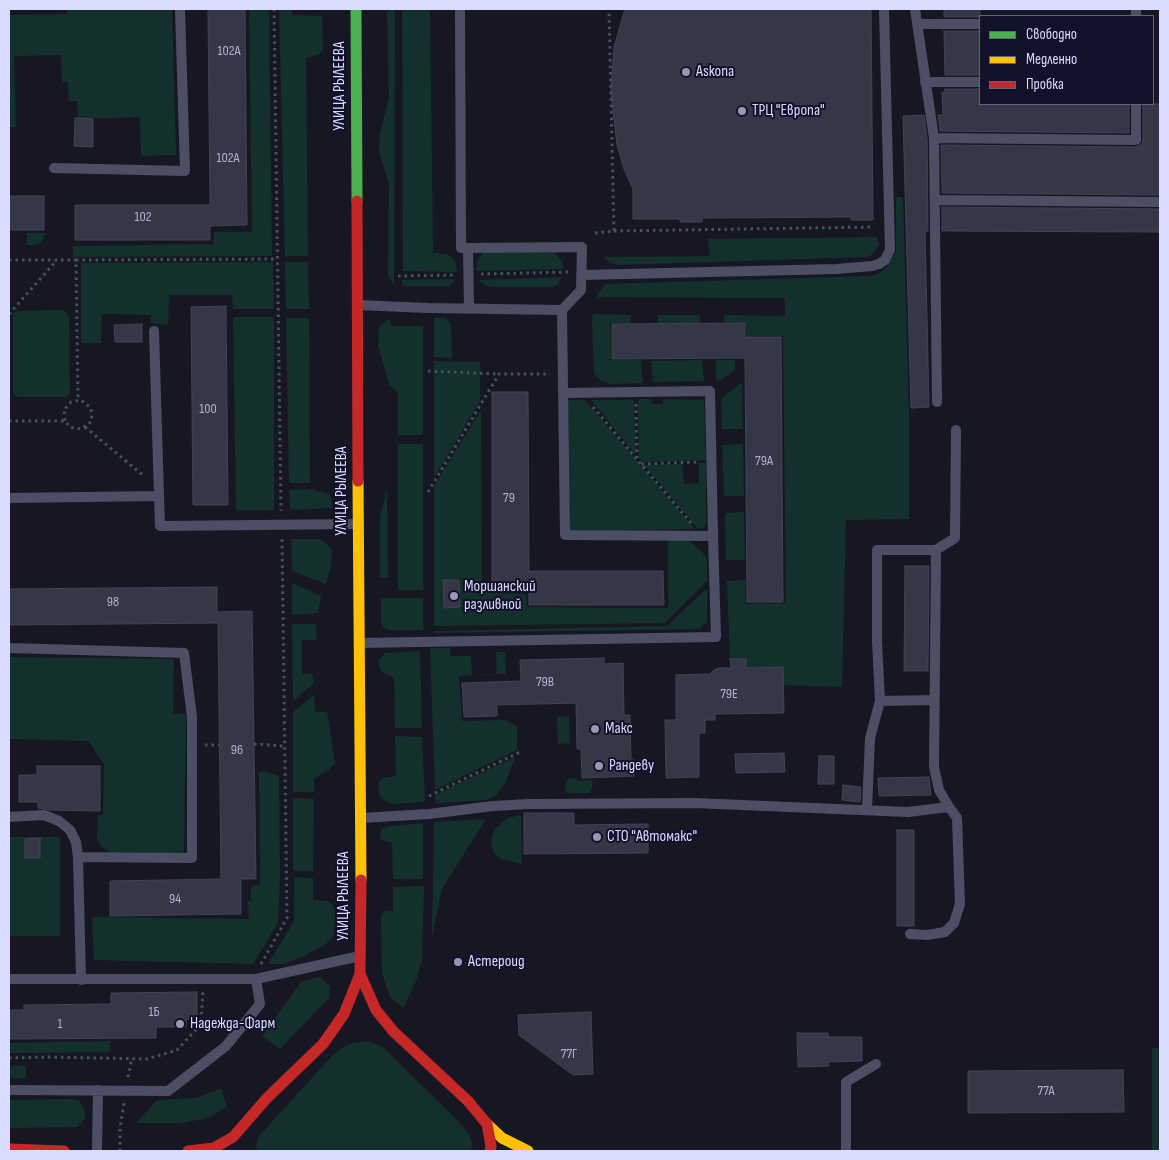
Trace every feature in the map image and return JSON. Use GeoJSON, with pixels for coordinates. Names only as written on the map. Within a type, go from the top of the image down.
{"type":"FeatureCollection","features":[{"type":"Feature","properties":{"kind":"main road","name":"УЛИЦА РЫЛЕЕВА"},"geometry":{"type":"LineString","coordinates":[[356,9],[358,643],[361,818],[360,974]]}},
{"type":"Feature","properties":{"kind":"main road"},"geometry":{"type":"LineString","coordinates":[[360,974],[376,1010],[393,1031],[468,1101],[486,1124],[502,1138],[528,1151]]}},
{"type":"Feature","properties":{"kind":"main road"},"geometry":{"type":"LineString","coordinates":[[188,1151],[214,1148],[233,1137],[267,1098],[323,1044],[344,1014],[360,974]]}},
{"type":"Feature","properties":{"kind":"main road"},"geometry":{"type":"LineString","coordinates":[[376,1024],[393,1031]]}},
{"type":"Feature","properties":{"kind":"main road"},"geometry":{"type":"LineString","coordinates":[[323,1044],[346,1030]]}},
{"type":"Feature","properties":{"kind":"main road"},"geometry":{"type":"LineString","coordinates":[[245,1142],[267,1098]]}},
{"type":"Feature","properties":{"kind":"main road"},"geometry":{"type":"LineString","coordinates":[[486,1124],[491,1146],[490,1151]]}},
{"type":"Feature","properties":{"kind":"main road"},"geometry":{"type":"LineString","coordinates":[[9,1150],[64,1151]]}},
{"type":"Feature","properties":{"kind":"lane"},"geometry":{"type":"LineString","coordinates":[[54,168],[186,172],[180,9]]}},
{"type":"Feature","properties":{"kind":"lane"},"geometry":{"type":"LineString","coordinates":[[460,9],[461,248],[582,247],[581,290],[562,310],[565,535],[713,536]]}},
{"type":"Feature","properties":{"kind":"lane"},"geometry":{"type":"LineString","coordinates":[[582,273],[836,269],[872,266],[885,260],[890,250],[884,9]]}},
{"type":"Feature","properties":{"kind":"lane"},"geometry":{"type":"LineString","coordinates":[[915,9],[934,138],[937,402]]}},
{"type":"Feature","properties":{"kind":"lane"},"geometry":{"type":"LineString","coordinates":[[917,24],[979,24]]}},
{"type":"Feature","properties":{"kind":"lane"},"geometry":{"type":"LineString","coordinates":[[925,82],[979,82]]}},
{"type":"Feature","properties":{"kind":"lane"},"geometry":{"type":"LineString","coordinates":[[934,138],[1136,140],[1136,105]]}},
{"type":"Feature","properties":{"kind":"lane"},"geometry":{"type":"LineString","coordinates":[[935,200],[1160,202]]}},
{"type":"Feature","properties":{"kind":"lane"},"geometry":{"type":"LineString","coordinates":[[468,248],[469,308]]}},
{"type":"Feature","properties":{"kind":"lane"},"geometry":{"type":"LineString","coordinates":[[357,305],[562,310]]}},
{"type":"Feature","properties":{"kind":"lane"},"geometry":{"type":"LineString","coordinates":[[154,331],[160,526],[358,524]]}},
{"type":"Feature","properties":{"kind":"lane"},"geometry":{"type":"LineString","coordinates":[[358,643],[716,637],[710,391],[563,393]]}},
{"type":"Feature","properties":{"kind":"lane"},"geometry":{"type":"LineString","coordinates":[[867,809],[870,738],[880,701],[877,640],[877,550],[936,550],[955,538],[956,430]]}},
{"type":"Feature","properties":{"kind":"lane"},"geometry":{"type":"LineString","coordinates":[[9,498],[158,492]]}},
{"type":"Feature","properties":{"kind":"lane"},"geometry":{"type":"LineString","coordinates":[[910,934],[927,935],[945,932],[954,923],[960,904],[957,818],[939,790],[934,767],[936,550]]}},
{"type":"Feature","properties":{"kind":"lane"},"geometry":{"type":"LineString","coordinates":[[9,648],[184,653],[192,717],[192,858],[78,857]]}},
{"type":"Feature","properties":{"kind":"lane"},"geometry":{"type":"LineString","coordinates":[[880,701],[934,700]]}},
{"type":"Feature","properties":{"kind":"lane"},"geometry":{"type":"LineString","coordinates":[[361,818],[429,814],[493,806],[528,804],[696,803],[908,812],[949,807]]}},
{"type":"Feature","properties":{"kind":"lane"},"geometry":{"type":"LineString","coordinates":[[9,817],[44,815],[59,821],[70,830],[76,842],[78,857],[80,980]]}},
{"type":"Feature","properties":{"kind":"lane"},"geometry":{"type":"LineString","coordinates":[[9,979],[256,979],[360,956]]}},
{"type":"Feature","properties":{"kind":"lane"},"geometry":{"type":"LineString","coordinates":[[9,1090],[168,1091],[226,1046],[260,1004],[256,979]]}},
{"type":"Feature","properties":{"kind":"lane"},"geometry":{"type":"LineString","coordinates":[[846,1151],[846,1082],[876,1064]]}},
{"type":"Feature","properties":{"kind":"lane"},"geometry":{"type":"LineString","coordinates":[[97,1151],[98,1090]]}},
{"type":"Feature","properties":{"kind":"path"},"geometry":{"type":"LineString","coordinates":[[256,979],[263,959],[286,918],[274,9]]}},
{"type":"Feature","properties":{"kind":"path"},"geometry":{"type":"LineString","coordinates":[[609,9],[614,231]]}},
{"type":"Feature","properties":{"kind":"path"},"geometry":{"type":"LineString","coordinates":[[595,233],[614,231],[872,228]]}},
{"type":"Feature","properties":{"kind":"path"},"geometry":{"type":"LineString","coordinates":[[9,260],[277,259]]}},
{"type":"Feature","properties":{"kind":"path"},"geometry":{"type":"LineString","coordinates":[[9,314],[57,260]]}},
{"type":"Feature","properties":{"kind":"path"},"geometry":{"type":"LineString","coordinates":[[76,260],[78,400]]}},
{"type":"Feature","properties":{"kind":"path"},"geometry":{"type":"LineString","coordinates":[[398,276],[582,273]]}},
{"type":"Feature","properties":{"kind":"path"},"geometry":{"type":"LineString","coordinates":[[428,371],[563,374]]}},
{"type":"Feature","properties":{"kind":"path"},"geometry":{"type":"LineString","coordinates":[[428,492],[499,374]]}},
{"type":"Feature","properties":{"kind":"path"},"geometry":{"type":"LineString","coordinates":[[581,393],[702,536]]}},
{"type":"Feature","properties":{"kind":"path"},"geometry":{"type":"LineString","coordinates":[[635,393],[637,458]]}},
{"type":"Feature","properties":{"kind":"path"},"geometry":{"type":"LineString","coordinates":[[78,400],[85,402],[92,410],[91,422],[85,427],[74,428],[65,421],[63,414],[65,407],[71,402],[78,400]]}},
{"type":"Feature","properties":{"kind":"path"},"geometry":{"type":"LineString","coordinates":[[9,421],[65,421]]}},
{"type":"Feature","properties":{"kind":"path"},"geometry":{"type":"LineString","coordinates":[[85,427],[158,492]]}},
{"type":"Feature","properties":{"kind":"path"},"geometry":{"type":"LineString","coordinates":[[641,464],[711,461]]}},
{"type":"Feature","properties":{"kind":"path"},"geometry":{"type":"LineString","coordinates":[[254,744],[284,746]]}},
{"type":"Feature","properties":{"kind":"path"},"geometry":{"type":"LineString","coordinates":[[429,796],[520,752]]}},
{"type":"Feature","properties":{"kind":"path"},"geometry":{"type":"LineString","coordinates":[[9,1058],[147,1059],[177,1050],[201,1024],[203,978]]}},
{"type":"Feature","properties":{"kind":"green space"},"geometry":{"type":"Polygon","coordinates":[[[67,9],[172,9],[176,155],[141,156],[140,117],[78,119],[77,101],[69,101],[68,82],[62,82],[61,55],[14,56],[16,127],[9,127],[9,15],[67,14],[67,9]]]}},
{"type":"Feature","properties":{"kind":"green space"},"geometry":{"type":"Polygon","coordinates":[[[249,9],[269,9],[272,256],[73,257],[73,246],[213,244],[214,232],[252,232],[249,9]]]}},
{"type":"Feature","properties":{"kind":"green space"},"geometry":{"type":"Polygon","coordinates":[[[279,9],[292,9],[292,15],[322,16],[323,50],[319,55],[306,58],[308,256],[285,256],[279,9]]]}},
{"type":"Feature","properties":{"kind":"green space"},"geometry":{"type":"Polygon","coordinates":[[[388,9],[395,9],[394,285],[388,276],[389,185],[379,151],[380,134],[389,97],[388,9]]]}},
{"type":"Feature","properties":{"kind":"green space"},"geometry":{"type":"Polygon","coordinates":[[[402,9],[430,9],[433,253],[447,254],[455,261],[457,272],[403,271],[402,9]]]}},
{"type":"Feature","properties":{"kind":"green space"},"geometry":{"type":"Polygon","coordinates":[[[896,197],[903,197],[909,415],[909,519],[846,520],[842,687],[783,685],[783,667],[746,668],[746,659],[730,659],[727,581],[745,580],[746,604],[786,603],[783,336],[746,336],[746,323],[724,322],[724,315],[785,316],[785,298],[597,297],[605,284],[869,276],[878,274],[886,268],[896,252],[896,197]]]}},
{"type":"Feature","properties":{"kind":"green space"},"geometry":{"type":"Polygon","coordinates":[[[27,233],[46,233],[41,243],[27,245],[27,233]]]}},
{"type":"Feature","properties":{"kind":"green space"},"geometry":{"type":"Polygon","coordinates":[[[877,237],[879,244],[873,254],[868,257],[618,265],[609,262],[604,257],[710,256],[708,239],[877,237]]]}},
{"type":"Feature","properties":{"kind":"green space"},"geometry":{"type":"Polygon","coordinates":[[[484,252],[554,252],[562,261],[563,269],[476,271],[478,258],[484,252]]]}},
{"type":"Feature","properties":{"kind":"green space"},"geometry":{"type":"Polygon","coordinates":[[[273,262],[274,309],[233,309],[232,295],[169,295],[168,325],[151,323],[151,315],[102,314],[101,343],[81,343],[81,263],[273,262]]]}},
{"type":"Feature","properties":{"kind":"green space"},"geometry":{"type":"Polygon","coordinates":[[[285,262],[308,262],[309,309],[286,309],[285,262]]]}},
{"type":"Feature","properties":{"kind":"green space"},"geometry":{"type":"Polygon","coordinates":[[[562,277],[558,284],[553,287],[491,287],[478,280],[562,277]]]}},
{"type":"Feature","properties":{"kind":"green space"},"geometry":{"type":"Polygon","coordinates":[[[456,279],[449,286],[402,286],[402,280],[456,279]]]}},
{"type":"Feature","properties":{"kind":"green space"},"geometry":{"type":"Polygon","coordinates":[[[64,310],[69,316],[70,394],[66,397],[18,397],[13,391],[13,313],[17,311],[64,310]]]}},
{"type":"Feature","properties":{"kind":"green space"},"geometry":{"type":"Polygon","coordinates":[[[593,314],[631,315],[631,323],[610,323],[611,360],[641,360],[643,383],[611,384],[603,382],[594,374],[593,314]]]}},
{"type":"Feature","properties":{"kind":"green space"},"geometry":{"type":"Polygon","coordinates":[[[658,315],[700,315],[700,323],[658,323],[658,315]]]}},
{"type":"Feature","properties":{"kind":"green space"},"geometry":{"type":"Polygon","coordinates":[[[233,317],[274,317],[274,510],[236,510],[233,317]]]}},
{"type":"Feature","properties":{"kind":"green space"},"geometry":{"type":"Polygon","coordinates":[[[286,318],[309,318],[310,483],[289,483],[286,318]]]}},
{"type":"Feature","properties":{"kind":"green space"},"geometry":{"type":"Polygon","coordinates":[[[434,318],[446,318],[451,324],[452,358],[434,357],[434,318]]]}},
{"type":"Feature","properties":{"kind":"green space"},"geometry":{"type":"Polygon","coordinates":[[[387,320],[390,320],[391,326],[423,326],[423,435],[398,435],[398,393],[389,384],[378,345],[379,327],[387,320]]]}},
{"type":"Feature","properties":{"kind":"green space"},"geometry":{"type":"Polygon","coordinates":[[[702,360],[704,381],[653,382],[651,361],[702,360]]]}},
{"type":"Feature","properties":{"kind":"green space"},"geometry":{"type":"Polygon","coordinates":[[[716,360],[735,360],[735,370],[721,380],[716,381],[716,360]]]}},
{"type":"Feature","properties":{"kind":"green space"},"geometry":{"type":"Polygon","coordinates":[[[434,361],[480,362],[480,401],[434,478],[434,361]]]}},
{"type":"Feature","properties":{"kind":"green space"},"geometry":{"type":"Polygon","coordinates":[[[742,382],[743,429],[722,429],[721,399],[742,382]]]}},
{"type":"Feature","properties":{"kind":"green space"},"geometry":{"type":"Polygon","coordinates":[[[638,399],[651,399],[652,404],[663,404],[663,399],[704,400],[706,460],[642,462],[639,458],[638,399]]]}},
{"type":"Feature","properties":{"kind":"green space"},"geometry":{"type":"Polygon","coordinates":[[[568,400],[585,400],[695,529],[570,531],[568,400]]]}},
{"type":"Feature","properties":{"kind":"green space"},"geometry":{"type":"Polygon","coordinates":[[[591,400],[634,400],[636,455],[591,400]]]}},
{"type":"Feature","properties":{"kind":"green space"},"geometry":{"type":"Polygon","coordinates":[[[481,410],[482,582],[490,582],[491,593],[526,594],[527,607],[668,608],[668,540],[688,540],[702,552],[707,558],[707,581],[665,623],[434,626],[434,486],[481,410]]]}},
{"type":"Feature","properties":{"kind":"green space"},"geometry":{"type":"Polygon","coordinates":[[[398,444],[423,444],[423,590],[398,590],[398,444]]]}},
{"type":"Feature","properties":{"kind":"green space"},"geometry":{"type":"Polygon","coordinates":[[[743,444],[744,496],[724,496],[722,445],[743,444]]]}},
{"type":"Feature","properties":{"kind":"green space"},"geometry":{"type":"Polygon","coordinates":[[[699,463],[706,463],[706,524],[704,528],[698,529],[644,465],[682,464],[684,484],[699,483],[699,463]]]}},
{"type":"Feature","properties":{"kind":"green space"},"geometry":{"type":"Polygon","coordinates":[[[310,489],[329,494],[332,508],[290,510],[289,490],[310,489]]]}},
{"type":"Feature","properties":{"kind":"green space"},"geometry":{"type":"Polygon","coordinates":[[[387,490],[388,578],[380,577],[380,516],[387,490]]]}},
{"type":"Feature","properties":{"kind":"green space"},"geometry":{"type":"Polygon","coordinates":[[[744,512],[745,560],[726,560],[725,513],[744,512]]]}},
{"type":"Feature","properties":{"kind":"green space"},"geometry":{"type":"Polygon","coordinates":[[[291,539],[318,539],[330,547],[332,551],[331,564],[326,584],[292,571],[291,539]]]}},
{"type":"Feature","properties":{"kind":"green space"},"geometry":{"type":"Polygon","coordinates":[[[292,583],[321,596],[318,613],[292,615],[292,583]]]}},
{"type":"Feature","properties":{"kind":"green space"},"geometry":{"type":"Polygon","coordinates":[[[707,588],[707,622],[699,629],[434,633],[434,631],[667,626],[707,588]]]}},
{"type":"Feature","properties":{"kind":"green space"},"geometry":{"type":"Polygon","coordinates":[[[381,598],[423,598],[423,630],[388,630],[384,628],[381,622],[381,598]]]}},
{"type":"Feature","properties":{"kind":"green space"},"geometry":{"type":"Polygon","coordinates":[[[292,624],[316,624],[317,640],[302,640],[302,674],[313,674],[313,684],[293,701],[292,624]]]}},
{"type":"Feature","properties":{"kind":"green space"},"geometry":{"type":"Polygon","coordinates":[[[430,648],[450,648],[450,656],[471,656],[472,675],[497,674],[496,652],[505,652],[506,674],[459,676],[462,721],[505,720],[517,726],[517,750],[435,790],[430,648]]]}},
{"type":"Feature","properties":{"kind":"green space"},"geometry":{"type":"Polygon","coordinates":[[[420,651],[422,728],[395,728],[394,678],[383,673],[380,669],[379,660],[385,653],[420,651]]]}},
{"type":"Feature","properties":{"kind":"green space"},"geometry":{"type":"Polygon","coordinates":[[[9,657],[174,659],[173,714],[186,714],[184,853],[110,852],[101,846],[97,839],[98,815],[103,815],[104,765],[89,741],[9,739],[9,657]]]}},
{"type":"Feature","properties":{"kind":"green space"},"geometry":{"type":"Polygon","coordinates":[[[314,695],[315,712],[327,712],[335,763],[329,770],[314,778],[314,792],[293,792],[293,712],[314,695]]]}},
{"type":"Feature","properties":{"kind":"green space"},"geometry":{"type":"Polygon","coordinates":[[[569,716],[570,743],[558,744],[557,717],[569,716]]]}},
{"type":"Feature","properties":{"kind":"green space"},"geometry":{"type":"Polygon","coordinates":[[[395,736],[422,737],[425,802],[392,804],[383,800],[379,794],[378,785],[380,781],[383,778],[396,776],[395,736]]]}},
{"type":"Feature","properties":{"kind":"green space"},"geometry":{"type":"Polygon","coordinates":[[[515,757],[506,782],[497,794],[487,800],[436,803],[435,795],[515,757]]]}},
{"type":"Feature","properties":{"kind":"green space"},"geometry":{"type":"Polygon","coordinates":[[[259,771],[279,776],[280,878],[278,923],[253,964],[94,960],[92,917],[249,919],[248,901],[251,901],[251,886],[260,885],[259,771]]]}},
{"type":"Feature","properties":{"kind":"green space"},"geometry":{"type":"Polygon","coordinates":[[[577,778],[577,781],[592,780],[593,784],[590,793],[567,793],[565,789],[568,779],[577,778]]]}},
{"type":"Feature","properties":{"kind":"green space"},"geometry":{"type":"Polygon","coordinates":[[[293,798],[314,799],[313,871],[293,871],[293,798]]]}},
{"type":"Feature","properties":{"kind":"green space"},"geometry":{"type":"Polygon","coordinates":[[[521,815],[522,864],[501,859],[494,853],[491,844],[497,827],[508,818],[521,815]]]}},
{"type":"Feature","properties":{"kind":"green space"},"geometry":{"type":"Polygon","coordinates":[[[486,819],[442,889],[432,937],[434,822],[486,819]]]}},
{"type":"Feature","properties":{"kind":"green space"},"geometry":{"type":"Polygon","coordinates":[[[423,823],[423,879],[393,879],[392,843],[382,840],[380,837],[381,830],[392,826],[423,823]]]}},
{"type":"Feature","properties":{"kind":"green space"},"geometry":{"type":"Polygon","coordinates":[[[9,837],[60,837],[60,936],[9,936],[9,837]]]}},
{"type":"Feature","properties":{"kind":"green space"},"geometry":{"type":"Polygon","coordinates":[[[294,877],[313,878],[313,900],[328,901],[333,905],[335,910],[334,935],[326,944],[302,957],[284,964],[268,964],[294,921],[294,877]]]}},
{"type":"Feature","properties":{"kind":"green space"},"geometry":{"type":"Polygon","coordinates":[[[424,886],[422,960],[416,981],[403,1008],[390,997],[382,973],[381,916],[384,911],[393,911],[393,887],[424,886]]]}},
{"type":"Feature","properties":{"kind":"green space"},"geometry":{"type":"Polygon","coordinates":[[[319,977],[330,986],[329,998],[280,1049],[262,1036],[301,982],[319,977]]]}},
{"type":"Feature","properties":{"kind":"green space"},"geometry":{"type":"Polygon","coordinates":[[[110,1041],[110,1052],[9,1053],[9,1043],[110,1041]]]}},
{"type":"Feature","properties":{"kind":"green space"},"geometry":{"type":"Polygon","coordinates":[[[361,1042],[371,1042],[383,1047],[460,1123],[470,1136],[471,1151],[257,1151],[256,1144],[259,1136],[331,1057],[343,1047],[361,1042]]]}},
{"type":"Feature","properties":{"kind":"green space"},"geometry":{"type":"Polygon","coordinates":[[[1152,1048],[1160,1048],[1160,1151],[1152,1151],[1152,1048]]]}},
{"type":"Feature","properties":{"kind":"green space"},"geometry":{"type":"Polygon","coordinates":[[[9,1066],[26,1066],[26,1078],[9,1078],[9,1066]]]}},
{"type":"Feature","properties":{"kind":"green space"},"geometry":{"type":"Polygon","coordinates":[[[221,1088],[227,1107],[208,1118],[182,1123],[136,1123],[157,1100],[197,1098],[221,1088]]]}},
{"type":"Feature","properties":{"kind":"green space"},"geometry":{"type":"Polygon","coordinates":[[[74,1099],[80,1102],[85,1112],[85,1118],[78,1127],[9,1128],[9,1100],[74,1099]]]}},
{"type":"Feature","properties":{"kind":"building"},"geometry":{"type":"Polygon","coordinates":[[[208,9],[245,9],[247,225],[210,226],[210,240],[75,240],[75,205],[210,205],[208,9]]]}},
{"type":"Feature","properties":{"kind":"building","name":"ТРЦ \"Европа\""},"geometry":{"type":"Polygon","coordinates":[[[625,9],[871,9],[873,220],[851,220],[851,217],[702,218],[702,222],[680,222],[680,219],[633,219],[633,189],[624,169],[617,145],[611,92],[614,47],[625,9]]]}},
{"type":"Feature","properties":{"kind":"building"},"geometry":{"type":"Polygon","coordinates":[[[944,9],[980,9],[979,17],[944,17],[944,9]]]}},
{"type":"Feature","properties":{"kind":"building"},"geometry":{"type":"Polygon","coordinates":[[[944,31],[979,31],[979,75],[945,75],[944,31]]]}},
{"type":"Feature","properties":{"kind":"building"},"geometry":{"type":"Polygon","coordinates":[[[945,89],[979,89],[979,105],[1129,105],[1129,133],[940,131],[938,115],[943,115],[942,92],[945,92],[945,89]]]}},
{"type":"Feature","properties":{"kind":"building"},"geometry":{"type":"Polygon","coordinates":[[[1160,104],[1160,195],[942,193],[941,145],[1136,147],[1142,144],[1143,105],[1160,104]]]}},
{"type":"Feature","properties":{"kind":"building"},"geometry":{"type":"Polygon","coordinates":[[[924,115],[927,139],[928,231],[925,231],[929,407],[911,408],[903,116],[924,115]]]}},
{"type":"Feature","properties":{"kind":"building"},"geometry":{"type":"Polygon","coordinates":[[[75,118],[93,119],[93,147],[74,146],[75,118]]]}},
{"type":"Feature","properties":{"kind":"building"},"geometry":{"type":"Polygon","coordinates":[[[9,196],[44,196],[44,230],[9,230],[9,196]]]}},
{"type":"Feature","properties":{"kind":"building"},"geometry":{"type":"Polygon","coordinates":[[[942,207],[1160,209],[1160,232],[942,231],[942,207]]]}},
{"type":"Feature","properties":{"kind":"building"},"geometry":{"type":"Polygon","coordinates":[[[226,306],[228,505],[193,505],[191,307],[226,306]]]}},
{"type":"Feature","properties":{"kind":"building"},"geometry":{"type":"Polygon","coordinates":[[[745,323],[745,337],[781,337],[783,602],[747,602],[745,358],[612,359],[612,324],[745,323]]]}},
{"type":"Feature","properties":{"kind":"building"},"geometry":{"type":"Polygon","coordinates":[[[142,324],[142,342],[115,342],[114,325],[142,324]]]}},
{"type":"Feature","properties":{"kind":"building"},"geometry":{"type":"Polygon","coordinates":[[[492,392],[528,392],[529,571],[663,571],[664,605],[529,605],[529,590],[492,590],[492,392]]]}},
{"type":"Feature","properties":{"kind":"building"},"geometry":{"type":"Polygon","coordinates":[[[905,566],[929,566],[928,671],[904,671],[905,566]]]}},
{"type":"Feature","properties":{"kind":"building"},"geometry":{"type":"Polygon","coordinates":[[[443,580],[459,580],[460,607],[444,608],[443,580]]]}},
{"type":"Feature","properties":{"kind":"building"},"geometry":{"type":"Polygon","coordinates":[[[217,587],[217,612],[252,611],[256,879],[241,879],[241,914],[110,916],[110,881],[221,879],[218,623],[9,625],[9,589],[217,587]]]}},
{"type":"Feature","properties":{"kind":"building"},"geometry":{"type":"Polygon","coordinates":[[[604,658],[604,664],[623,663],[624,715],[630,715],[631,760],[634,760],[634,776],[582,778],[581,749],[577,749],[576,703],[497,705],[497,716],[464,717],[462,683],[521,681],[520,660],[604,658]]]}},
{"type":"Feature","properties":{"kind":"building"},"geometry":{"type":"Polygon","coordinates":[[[730,659],[746,659],[746,668],[783,667],[784,713],[715,714],[715,720],[705,720],[705,733],[699,733],[699,777],[666,778],[665,720],[676,720],[676,675],[710,674],[719,668],[731,668],[730,659]]]}},
{"type":"Feature","properties":{"kind":"building"},"geometry":{"type":"Polygon","coordinates":[[[784,753],[785,772],[736,773],[735,754],[784,753]]]}},
{"type":"Feature","properties":{"kind":"building"},"geometry":{"type":"Polygon","coordinates":[[[819,756],[834,756],[834,784],[818,784],[819,756]]]}},
{"type":"Feature","properties":{"kind":"building"},"geometry":{"type":"Polygon","coordinates":[[[37,766],[100,766],[100,811],[50,810],[38,808],[38,802],[19,802],[19,775],[37,775],[37,766]]]}},
{"type":"Feature","properties":{"kind":"building"},"geometry":{"type":"Polygon","coordinates":[[[929,777],[931,795],[879,796],[878,778],[929,777]]]}},
{"type":"Feature","properties":{"kind":"building"},"geometry":{"type":"Polygon","coordinates":[[[843,785],[861,787],[860,802],[842,800],[843,785]]]}},
{"type":"Feature","properties":{"kind":"building"},"geometry":{"type":"Polygon","coordinates":[[[524,813],[574,813],[574,825],[648,824],[648,853],[524,854],[524,813]]]}},
{"type":"Feature","properties":{"kind":"building"},"geometry":{"type":"Polygon","coordinates":[[[897,830],[914,830],[914,926],[897,926],[897,830]]]}},
{"type":"Feature","properties":{"kind":"building"},"geometry":{"type":"Polygon","coordinates":[[[40,838],[40,858],[25,858],[25,839],[40,838]]]}},
{"type":"Feature","properties":{"kind":"building"},"geometry":{"type":"Polygon","coordinates":[[[197,992],[197,1019],[186,1019],[186,1027],[156,1027],[156,1038],[9,1039],[9,1010],[24,1010],[24,1005],[111,1004],[111,993],[197,992]]]}},
{"type":"Feature","properties":{"kind":"building"},"geometry":{"type":"Polygon","coordinates":[[[591,1012],[593,1074],[573,1075],[519,1035],[518,1015],[591,1012]]]}},
{"type":"Feature","properties":{"kind":"building"},"geometry":{"type":"Polygon","coordinates":[[[797,1033],[828,1033],[828,1037],[862,1037],[862,1061],[828,1062],[829,1066],[798,1067],[797,1033]]]}},
{"type":"Feature","properties":{"kind":"building"},"geometry":{"type":"Polygon","coordinates":[[[1123,1070],[1124,1112],[968,1113],[968,1071],[1123,1070]]]}},
{"type":"Feature","properties":{"kind":"traffic: fast"},"geometry":{"type":"LineString","coordinates":[[356,9],[357,201]]}},
{"type":"Feature","properties":{"kind":"traffic: slow"},"geometry":{"type":"LineString","coordinates":[[358,481],[361,880]]}},
{"type":"Feature","properties":{"kind":"traffic: slow"},"geometry":{"type":"LineString","coordinates":[[487,1124],[502,1138],[528,1151]]}},
{"type":"Feature","properties":{"kind":"traffic: jam"},"geometry":{"type":"LineString","coordinates":[[357,201],[358,481]]}},
{"type":"Feature","properties":{"kind":"traffic: jam"},"geometry":{"type":"LineString","coordinates":[[188,1151],[214,1148],[233,1137],[267,1098],[323,1044],[344,1014],[360,974],[361,880]]}},
{"type":"Feature","properties":{"kind":"traffic: jam"},"geometry":{"type":"LineString","coordinates":[[360,974],[376,1010],[393,1031],[468,1101],[487,1124],[491,1146],[490,1151]]}},
{"type":"Feature","properties":{"kind":"traffic: jam"},"geometry":{"type":"LineString","coordinates":[[9,1149],[64,1151]]}},
{"type":"Feature","properties":{"kind":"place","name":"Askona"},"geometry":{"type":"Point","coordinates":[686,72]}},
{"type":"Feature","properties":{"kind":"place","name":"ТРЦ \"Европа\""},"geometry":{"type":"Point","coordinates":[742,111]}},
{"type":"Feature","properties":{"kind":"place","name":"Моршанский разливной"},"geometry":{"type":"Point","coordinates":[454,596]}},
{"type":"Feature","properties":{"kind":"place","name":"Макс"},"geometry":{"type":"Point","coordinates":[595,729]}},
{"type":"Feature","properties":{"kind":"place","name":"Рандеву"},"geometry":{"type":"Point","coordinates":[599,766]}},
{"type":"Feature","properties":{"kind":"place","name":"СТО \"Автомакс\""},"geometry":{"type":"Point","coordinates":[597,837]}},
{"type":"Feature","properties":{"kind":"place","name":"Астероид"},"geometry":{"type":"Point","coordinates":[458,962]}},
{"type":"Feature","properties":{"kind":"place","name":"Надежда-Фарм"},"geometry":{"type":"Point","coordinates":[180,1024]}}]}
